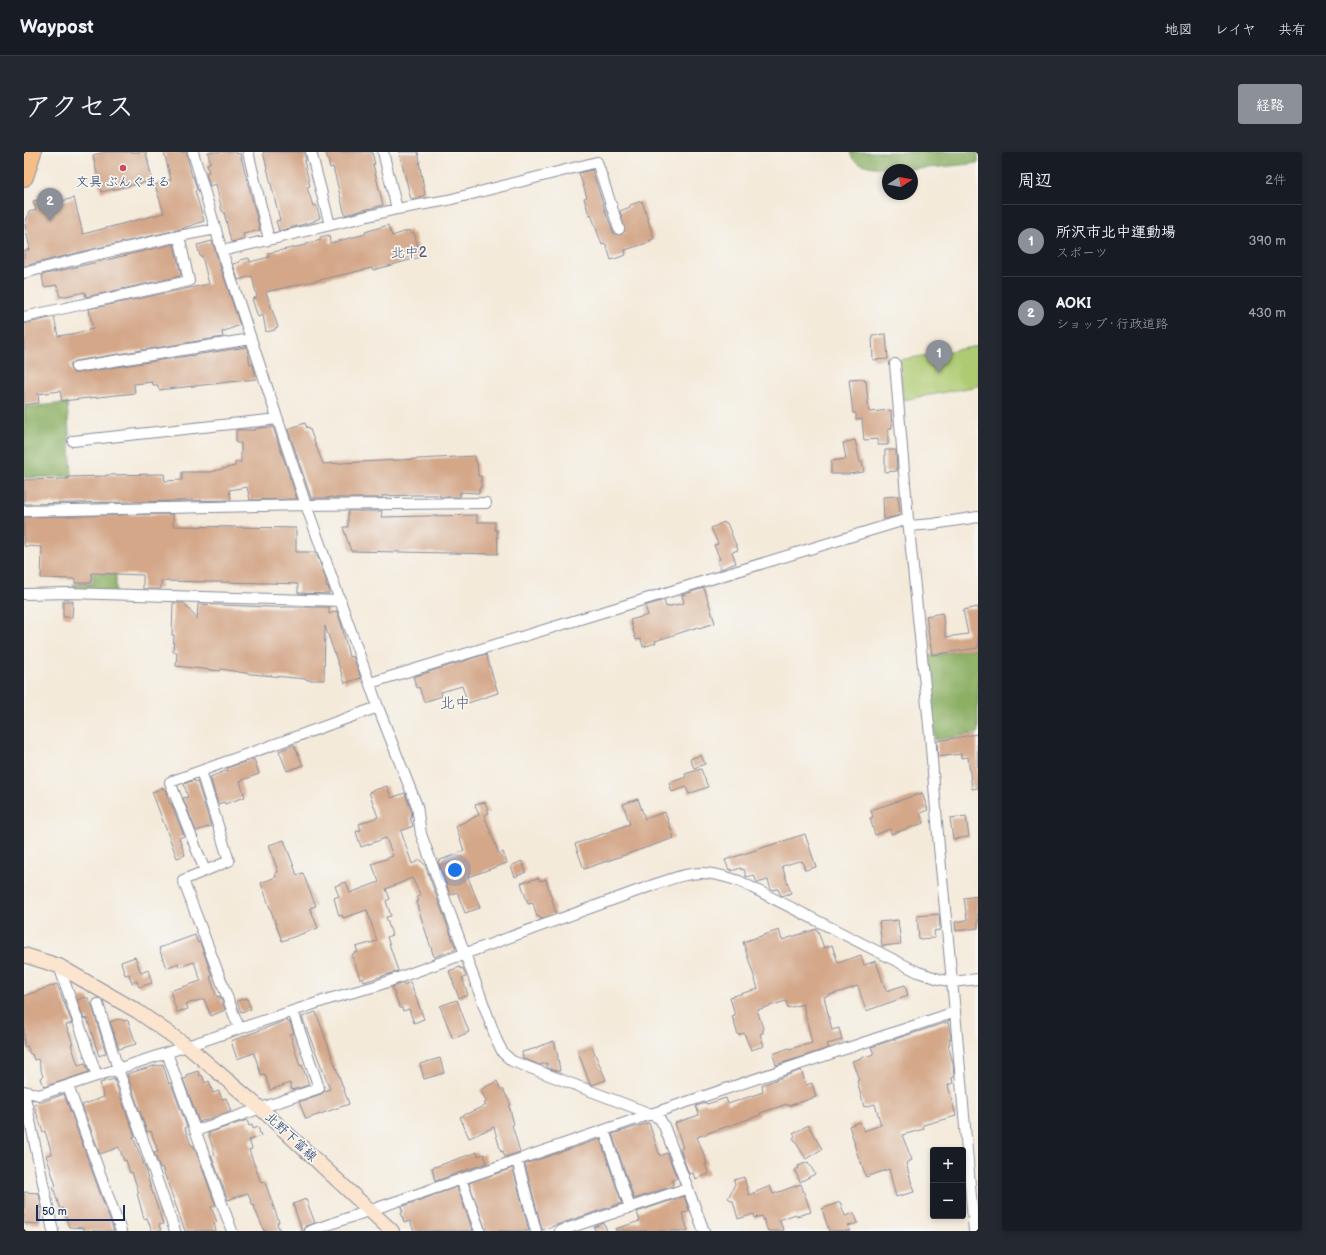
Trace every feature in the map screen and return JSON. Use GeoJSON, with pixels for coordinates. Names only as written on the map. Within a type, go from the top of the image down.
{"type":"FeatureCollection","features":[{"type":"Feature","properties":{"kind":"highway"},"geometry":{"type":"LineString","coordinates":[[24,176],[32,152]]}},
{"type":"Feature","properties":{"kind":"street"},"geometry":{"type":"LineString","coordinates":[[193,152],[222,251],[306,505],[378,707],[417,806],[422,834],[497,1041],[503,1053],[512,1061],[651,1114],[660,1119],[704,1231]]}},
{"type":"Feature","properties":{"kind":"street"},"geometry":{"type":"LineString","coordinates":[[248,152],[269,240]]}},
{"type":"Feature","properties":{"kind":"street"},"geometry":{"type":"LineString","coordinates":[[311,152],[330,225]]}},
{"type":"Feature","properties":{"kind":"street"},"geometry":{"type":"LineString","coordinates":[[383,152],[397,209]]}},
{"type":"Feature","properties":{"kind":"street"},"geometry":{"type":"LineString","coordinates":[[222,251],[397,209],[448,200],[597,162],[619,229]]}},
{"type":"Feature","properties":{"kind":"street"},"geometry":{"type":"LineString","coordinates":[[24,273],[90,256],[216,229]]}},
{"type":"Feature","properties":{"kind":"street"},"geometry":{"type":"LineString","coordinates":[[24,317],[189,281],[179,236]]}},
{"type":"Feature","properties":{"kind":"street"},"geometry":{"type":"LineString","coordinates":[[76,366],[252,339]]}},
{"type":"Feature","properties":{"kind":"street"},"geometry":{"type":"LineString","coordinates":[[895,364],[908,523],[956,1012],[974,1231]]}},
{"type":"Feature","properties":{"kind":"street"},"geometry":{"type":"LineString","coordinates":[[73,441],[278,419]]}},
{"type":"Feature","properties":{"kind":"street"},"geometry":{"type":"LineString","coordinates":[[24,511],[486,503]]}},
{"type":"Feature","properties":{"kind":"street"},"geometry":{"type":"LineString","coordinates":[[370,683],[881,527],[908,523],[933,524],[978,517]]}},
{"type":"Feature","properties":{"kind":"street"},"geometry":{"type":"LineString","coordinates":[[24,594],[68,593],[341,601]]}},
{"type":"Feature","properties":{"kind":"street"},"geometry":{"type":"LineString","coordinates":[[205,871],[170,782],[378,707]]}},
{"type":"Feature","properties":{"kind":"street"},"geometry":{"type":"LineString","coordinates":[[201,771],[229,861],[183,880],[239,1028]]}},
{"type":"Feature","properties":{"kind":"street"},"geometry":{"type":"LineString","coordinates":[[54,1231],[24,1092],[39,1095],[239,1028],[376,986],[656,884],[683,876],[702,873],[721,875],[739,880],[918,972],[952,982],[978,979]]}},
{"type":"Feature","properties":{"kind":"street","name":"北野下富線"},"geometry":{"type":"LineString","coordinates":[[24,955],[59,966],[137,1011],[187,1046],[260,1108],[392,1231]]}},
{"type":"Feature","properties":{"kind":"street"},"geometry":{"type":"LineString","coordinates":[[59,966],[97,1076]]}},
{"type":"Feature","properties":{"kind":"street"},"geometry":{"type":"LineString","coordinates":[[98,1004],[118,1069],[175,1231]]}},
{"type":"Feature","properties":{"kind":"street"},"geometry":{"type":"LineString","coordinates":[[195,1130],[319,1088],[293,1011]]}},
{"type":"Feature","properties":{"kind":"street"},"geometry":{"type":"LineString","coordinates":[[310,1231],[651,1114],[956,1012]]}},
{"type":"Feature","properties":{"kind":"street"},"geometry":{"type":"LineString","coordinates":[[166,1053],[232,1231]]}},
{"type":"Feature","properties":{"kind":"street"},"geometry":{"type":"LineString","coordinates":[[68,1086],[121,1231]]}},
{"type":"Feature","properties":{"kind":"street"},"geometry":{"type":"LineString","coordinates":[[604,1130],[630,1208]]}},
{"type":"Feature","properties":{"kind":"street"},"geometry":{"type":"LineString","coordinates":[[517,1160],[536,1231]]}},
{"type":"Feature","properties":{"kind":"street"},"geometry":{"type":"LineString","coordinates":[[461,1179],[480,1231]]}},
{"type":"Feature","properties":{"kind":"street"},"geometry":{"type":"LineString","coordinates":[[560,1231],[688,1188]]}},
{"type":"Feature","properties":{"kind":"green space"},"geometry":{"type":"Polygon","coordinates":[[[850,152],[978,152],[978,163],[918,169],[918,164],[882,164],[882,168],[864,165],[854,160],[850,152]]]}},
{"type":"Feature","properties":{"kind":"green space"},"geometry":{"type":"Polygon","coordinates":[[[978,346],[978,386],[903,400],[900,360],[978,346]]]}},
{"type":"Feature","properties":{"kind":"green space"},"geometry":{"type":"Polygon","coordinates":[[[67,403],[72,476],[24,478],[24,407],[67,403]]]}},
{"type":"Feature","properties":{"kind":"green space"},"geometry":{"type":"Polygon","coordinates":[[[94,549],[101,549],[100,574],[116,574],[116,594],[73,593],[73,584],[93,584],[94,549]]]}},
{"type":"Feature","properties":{"kind":"green space"},"geometry":{"type":"Polygon","coordinates":[[[978,648],[978,733],[935,740],[927,656],[978,648]]]}},
{"type":"Feature","properties":{"kind":"building","name":"文具 ぶんぐまる"},"geometry":{"type":"Polygon","coordinates":[[[106,152],[146,152],[152,181],[101,192],[93,155],[106,152]]]}},
{"type":"Feature","properties":{"kind":"building"},"geometry":{"type":"Polygon","coordinates":[[[164,152],[186,152],[204,221],[181,229],[24,266],[24,251],[30,249],[25,225],[29,212],[36,210],[33,201],[49,197],[50,204],[74,198],[83,234],[164,213],[155,185],[171,180],[164,152]]]}},
{"type":"Feature","properties":{"kind":"building"},"geometry":{"type":"Polygon","coordinates":[[[208,152],[240,153],[260,230],[243,234],[244,239],[231,242],[216,184],[210,186],[206,173],[209,172],[207,164],[210,163],[208,152]]]}},
{"type":"Feature","properties":{"kind":"building"},"geometry":{"type":"Polygon","coordinates":[[[263,152],[304,152],[306,161],[304,161],[310,186],[307,187],[313,206],[316,205],[320,218],[315,221],[279,231],[276,221],[280,220],[263,152]]]}},
{"type":"Feature","properties":{"kind":"building"},"geometry":{"type":"Polygon","coordinates":[[[326,152],[372,152],[375,164],[373,164],[383,205],[345,215],[333,167],[330,168],[326,152]]]}},
{"type":"Feature","properties":{"kind":"building"},"geometry":{"type":"Polygon","coordinates":[[[399,152],[418,152],[425,194],[423,196],[411,199],[399,152]]]}},
{"type":"Feature","properties":{"kind":"building"},"geometry":{"type":"Polygon","coordinates":[[[592,170],[614,234],[621,235],[625,231],[620,211],[630,207],[630,205],[642,201],[654,239],[650,240],[650,242],[625,250],[626,255],[611,260],[606,244],[602,245],[591,214],[589,215],[584,198],[587,197],[579,173],[592,170]]]}},
{"type":"Feature","properties":{"kind":"building"},"geometry":{"type":"Polygon","coordinates":[[[388,225],[392,236],[410,230],[411,234],[414,233],[421,257],[373,270],[372,268],[266,292],[278,327],[275,328],[275,330],[266,332],[263,315],[258,317],[252,299],[257,297],[252,276],[238,280],[233,264],[240,262],[240,260],[249,258],[250,262],[269,257],[268,253],[306,245],[321,240],[320,237],[329,235],[330,243],[366,234],[365,232],[388,225]]]}},
{"type":"Feature","properties":{"kind":"building"},"geometry":{"type":"Polygon","coordinates":[[[212,241],[240,325],[222,332],[223,337],[75,361],[70,364],[70,368],[73,373],[77,373],[247,347],[250,364],[253,364],[256,379],[159,390],[158,385],[153,385],[152,382],[134,384],[135,393],[62,401],[60,391],[38,394],[39,403],[24,405],[24,324],[54,317],[58,336],[71,334],[93,329],[89,309],[209,284],[202,256],[200,256],[197,245],[212,241]]]}},
{"type":"Feature","properties":{"kind":"building"},"geometry":{"type":"Polygon","coordinates":[[[174,244],[181,276],[86,297],[85,292],[60,297],[57,285],[44,287],[42,275],[174,244]]]}},
{"type":"Feature","properties":{"kind":"building"},"geometry":{"type":"Polygon","coordinates":[[[886,334],[888,359],[873,360],[872,335],[886,334]]]}},
{"type":"Feature","properties":{"kind":"building"},"geometry":{"type":"Polygon","coordinates":[[[864,379],[864,381],[866,381],[869,412],[891,410],[892,428],[888,429],[888,445],[878,445],[878,439],[864,440],[862,419],[856,420],[856,413],[853,413],[849,380],[864,379]]]}},
{"type":"Feature","properties":{"kind":"building"},"geometry":{"type":"Polygon","coordinates":[[[305,423],[307,428],[309,427],[323,464],[475,456],[478,476],[481,476],[481,488],[479,488],[479,493],[460,492],[460,497],[414,495],[382,496],[382,498],[311,498],[288,429],[305,423]]]}},
{"type":"Feature","properties":{"kind":"building"},"geometry":{"type":"Polygon","coordinates":[[[273,427],[297,499],[250,500],[247,487],[229,490],[231,500],[24,504],[24,480],[68,479],[68,477],[106,475],[164,474],[165,481],[182,480],[182,472],[210,472],[235,466],[235,462],[241,462],[241,443],[236,443],[236,430],[255,430],[273,427]]]}},
{"type":"Feature","properties":{"kind":"building"},"geometry":{"type":"Polygon","coordinates":[[[855,440],[864,472],[831,474],[831,461],[846,459],[843,443],[855,440]]]}},
{"type":"Feature","properties":{"kind":"building"},"geometry":{"type":"Polygon","coordinates":[[[885,450],[896,450],[897,471],[885,472],[885,450]]]}},
{"type":"Feature","properties":{"kind":"building"},"geometry":{"type":"Polygon","coordinates":[[[898,496],[900,515],[884,519],[883,497],[898,496]]]}},
{"type":"Feature","properties":{"kind":"building"},"geometry":{"type":"Polygon","coordinates":[[[348,511],[382,511],[381,517],[477,515],[477,522],[495,522],[495,530],[497,530],[498,554],[351,551],[343,527],[348,527],[348,511]]]}},
{"type":"Feature","properties":{"kind":"building"},"geometry":{"type":"Polygon","coordinates":[[[173,514],[173,526],[296,528],[296,552],[316,552],[326,579],[326,586],[328,586],[329,594],[298,593],[298,584],[269,583],[161,581],[161,589],[143,589],[143,575],[92,573],[91,583],[75,583],[75,579],[41,578],[42,547],[24,546],[24,517],[173,514]]]}},
{"type":"Feature","properties":{"kind":"building"},"geometry":{"type":"Polygon","coordinates":[[[724,522],[725,524],[727,523],[738,550],[732,552],[736,563],[721,569],[717,561],[720,559],[714,545],[718,544],[711,528],[724,522]]]}},
{"type":"Feature","properties":{"kind":"building"},"geometry":{"type":"Polygon","coordinates":[[[704,588],[715,623],[655,641],[656,643],[643,647],[641,639],[636,640],[630,620],[648,615],[645,606],[664,600],[666,607],[684,603],[682,595],[704,588]]]}},
{"type":"Feature","properties":{"kind":"building"},"geometry":{"type":"Polygon","coordinates":[[[63,601],[73,601],[72,617],[63,617],[63,601]]]}},
{"type":"Feature","properties":{"kind":"building"},"geometry":{"type":"Polygon","coordinates":[[[173,603],[184,603],[197,619],[198,604],[270,607],[329,607],[329,614],[337,611],[349,657],[353,656],[361,678],[345,683],[325,626],[324,680],[307,680],[221,669],[220,671],[176,666],[177,652],[173,652],[174,635],[172,635],[173,603]]]}},
{"type":"Feature","properties":{"kind":"building"},"geometry":{"type":"Polygon","coordinates":[[[978,607],[978,648],[932,655],[926,616],[942,613],[946,637],[968,634],[963,610],[978,607]]]}},
{"type":"Feature","properties":{"kind":"building"},"geometry":{"type":"Polygon","coordinates":[[[486,654],[498,693],[468,703],[462,686],[441,692],[442,696],[424,702],[419,687],[417,688],[413,677],[486,654]]]}},
{"type":"Feature","properties":{"kind":"building"},"geometry":{"type":"Polygon","coordinates":[[[977,734],[978,788],[972,789],[968,757],[961,758],[961,754],[938,757],[937,741],[977,734]]]}},
{"type":"Feature","properties":{"kind":"building"},"geometry":{"type":"Polygon","coordinates":[[[294,745],[303,765],[287,771],[279,751],[294,745]]]}},
{"type":"Feature","properties":{"kind":"building"},"geometry":{"type":"Polygon","coordinates":[[[701,755],[705,764],[694,768],[690,759],[701,755]]]}},
{"type":"Feature","properties":{"kind":"building"},"geometry":{"type":"Polygon","coordinates":[[[254,759],[259,774],[240,781],[245,797],[225,804],[224,802],[218,804],[210,777],[228,770],[227,768],[254,759]]]}},
{"type":"Feature","properties":{"kind":"building"},"geometry":{"type":"Polygon","coordinates":[[[701,769],[708,787],[689,794],[686,787],[672,792],[669,783],[686,777],[685,774],[701,769]]]}},
{"type":"Feature","properties":{"kind":"building"},"geometry":{"type":"Polygon","coordinates":[[[194,780],[195,782],[197,781],[211,826],[196,831],[183,798],[188,797],[184,784],[194,780]]]}},
{"type":"Feature","properties":{"kind":"building"},"geometry":{"type":"Polygon","coordinates":[[[387,786],[391,798],[405,793],[411,810],[412,818],[410,818],[413,826],[401,831],[412,864],[420,860],[425,865],[456,949],[434,957],[416,902],[419,901],[417,897],[421,896],[412,878],[386,889],[390,899],[386,901],[391,916],[386,917],[392,935],[387,937],[398,971],[364,982],[363,978],[360,979],[352,954],[358,952],[356,947],[377,941],[367,910],[343,918],[342,915],[339,916],[334,898],[339,896],[335,886],[346,882],[350,893],[379,882],[372,864],[393,856],[386,838],[361,847],[356,832],[361,830],[359,824],[378,817],[369,792],[387,786]]]}},
{"type":"Feature","properties":{"kind":"building"},"geometry":{"type":"Polygon","coordinates":[[[163,788],[165,789],[184,836],[179,838],[185,855],[177,858],[152,792],[163,788]]]}},
{"type":"Feature","properties":{"kind":"building"},"geometry":{"type":"Polygon","coordinates":[[[922,793],[928,810],[920,813],[924,823],[891,834],[890,829],[875,835],[870,818],[873,817],[871,810],[922,793]]]}},
{"type":"Feature","properties":{"kind":"building"},"geometry":{"type":"Polygon","coordinates":[[[638,799],[645,819],[665,812],[674,838],[584,869],[575,844],[630,824],[623,804],[638,799]]]}},
{"type":"Feature","properties":{"kind":"building"},"geometry":{"type":"Polygon","coordinates":[[[485,802],[489,813],[484,815],[499,854],[503,852],[507,863],[468,877],[480,908],[465,913],[457,892],[450,895],[438,861],[464,851],[456,826],[479,815],[475,805],[485,802]]]}},
{"type":"Feature","properties":{"kind":"building"},"geometry":{"type":"Polygon","coordinates":[[[966,816],[969,837],[953,839],[950,818],[966,816]]]}},
{"type":"Feature","properties":{"kind":"building"},"geometry":{"type":"Polygon","coordinates":[[[805,834],[816,867],[805,870],[802,861],[782,866],[791,893],[782,896],[778,889],[771,890],[768,880],[757,883],[754,875],[746,877],[744,869],[729,870],[725,860],[805,834]]]}},
{"type":"Feature","properties":{"kind":"building"},"geometry":{"type":"Polygon","coordinates":[[[284,840],[297,875],[303,873],[316,906],[310,908],[318,928],[282,941],[261,883],[276,877],[275,873],[278,872],[269,845],[284,840]]]}},
{"type":"Feature","properties":{"kind":"building"},"geometry":{"type":"Polygon","coordinates":[[[522,861],[526,872],[515,877],[511,866],[522,861]]]}},
{"type":"Feature","properties":{"kind":"building"},"geometry":{"type":"Polygon","coordinates":[[[538,878],[540,881],[546,879],[556,914],[540,919],[539,916],[537,917],[533,903],[528,904],[521,883],[538,878]]]}},
{"type":"Feature","properties":{"kind":"building"},"geometry":{"type":"Polygon","coordinates":[[[978,896],[978,928],[956,931],[955,922],[967,920],[964,898],[978,896]]]}},
{"type":"Feature","properties":{"kind":"building"},"geometry":{"type":"Polygon","coordinates":[[[939,914],[940,930],[934,931],[935,938],[919,939],[917,916],[939,914]]]}},
{"type":"Feature","properties":{"kind":"building"},"geometry":{"type":"Polygon","coordinates":[[[898,920],[901,944],[882,946],[879,922],[898,920]]]}},
{"type":"Feature","properties":{"kind":"building"},"geometry":{"type":"Polygon","coordinates":[[[817,929],[824,948],[832,945],[838,963],[861,955],[864,965],[876,961],[886,991],[905,985],[908,996],[866,1011],[858,986],[824,997],[832,1030],[839,1028],[842,1040],[827,1044],[829,1048],[776,1065],[773,1054],[789,1048],[812,1043],[803,1004],[788,1008],[786,1001],[757,1010],[763,1028],[763,1033],[760,1034],[764,1046],[751,1050],[744,1033],[738,1035],[732,1016],[735,1015],[730,997],[758,989],[743,942],[779,930],[782,940],[817,929]]]}},
{"type":"Feature","properties":{"kind":"building"},"geometry":{"type":"Polygon","coordinates":[[[195,935],[198,943],[200,942],[212,976],[210,977],[217,997],[220,996],[225,1010],[211,1016],[204,999],[186,1004],[188,1009],[177,1012],[170,991],[201,981],[194,962],[179,967],[178,963],[166,968],[159,948],[195,935]]]}},
{"type":"Feature","properties":{"kind":"building"},"geometry":{"type":"Polygon","coordinates":[[[135,957],[141,973],[148,970],[152,983],[139,987],[137,981],[132,983],[129,974],[125,975],[121,962],[135,957]]]}},
{"type":"Feature","properties":{"kind":"building"},"geometry":{"type":"Polygon","coordinates":[[[460,967],[461,969],[463,968],[466,977],[462,978],[468,995],[459,998],[449,971],[460,967]]]}},
{"type":"Feature","properties":{"kind":"building"},"geometry":{"type":"Polygon","coordinates":[[[410,982],[424,1019],[414,1023],[409,1009],[403,1011],[402,1008],[400,1008],[392,987],[410,982]]]}},
{"type":"Feature","properties":{"kind":"building"},"geometry":{"type":"Polygon","coordinates":[[[57,984],[72,1023],[66,1025],[73,1044],[71,1044],[78,1065],[85,1063],[89,1072],[44,1087],[38,1059],[34,1060],[27,1046],[24,1047],[24,996],[57,984]]]}},
{"type":"Feature","properties":{"kind":"building"},"geometry":{"type":"Polygon","coordinates":[[[85,997],[88,998],[93,1009],[106,1053],[99,1056],[87,1018],[84,1019],[77,1000],[85,997]]]}},
{"type":"Feature","properties":{"kind":"building"},"geometry":{"type":"Polygon","coordinates":[[[247,998],[251,1009],[241,1012],[237,1001],[247,998]]]}},
{"type":"Feature","properties":{"kind":"building"},"geometry":{"type":"Polygon","coordinates":[[[457,1000],[469,1032],[453,1039],[440,1006],[457,1000]]]}},
{"type":"Feature","properties":{"kind":"building"},"geometry":{"type":"Polygon","coordinates":[[[316,1012],[349,1104],[306,1119],[299,1102],[330,1089],[302,1017],[316,1012]]]}},
{"type":"Feature","properties":{"kind":"building"},"geometry":{"type":"Polygon","coordinates":[[[118,1019],[128,1021],[136,1044],[119,1049],[110,1022],[118,1019]]]}},
{"type":"Feature","properties":{"kind":"building"},"geometry":{"type":"Polygon","coordinates":[[[287,1020],[290,1022],[294,1033],[290,1034],[300,1066],[302,1065],[309,1085],[292,1090],[290,1083],[270,1090],[265,1074],[261,1075],[254,1053],[237,1059],[231,1041],[287,1020]]]}},
{"type":"Feature","properties":{"kind":"building"},"geometry":{"type":"Polygon","coordinates":[[[948,1022],[951,1039],[949,1039],[950,1044],[948,1045],[953,1063],[954,1077],[952,1078],[953,1083],[948,1085],[956,1116],[923,1125],[924,1129],[902,1135],[912,1160],[906,1163],[914,1192],[896,1197],[889,1169],[866,1177],[854,1144],[849,1126],[860,1122],[864,1131],[881,1125],[875,1104],[864,1107],[857,1081],[859,1080],[852,1061],[874,1054],[871,1047],[948,1022]]]}},
{"type":"Feature","properties":{"kind":"building"},"geometry":{"type":"Polygon","coordinates":[[[554,1041],[560,1071],[547,1068],[547,1063],[539,1065],[523,1058],[522,1052],[554,1041]]]}},
{"type":"Feature","properties":{"kind":"building"},"geometry":{"type":"Polygon","coordinates":[[[592,1047],[606,1080],[592,1085],[590,1084],[578,1052],[592,1047]]]}},
{"type":"Feature","properties":{"kind":"building"},"geometry":{"type":"Polygon","coordinates":[[[440,1058],[444,1073],[424,1079],[420,1064],[440,1058]]]}},
{"type":"Feature","properties":{"kind":"building"},"geometry":{"type":"Polygon","coordinates":[[[163,1064],[169,1084],[171,1083],[187,1127],[185,1128],[191,1145],[193,1145],[199,1159],[215,1204],[215,1206],[211,1207],[217,1222],[214,1223],[216,1231],[185,1231],[162,1167],[160,1168],[154,1153],[158,1152],[151,1131],[147,1132],[127,1074],[163,1064]]]}},
{"type":"Feature","properties":{"kind":"building"},"geometry":{"type":"Polygon","coordinates":[[[801,1070],[806,1085],[812,1083],[816,1097],[788,1106],[787,1104],[760,1113],[760,1115],[697,1137],[709,1174],[695,1179],[693,1173],[689,1174],[680,1149],[683,1148],[675,1123],[699,1115],[696,1106],[726,1098],[728,1104],[763,1092],[762,1085],[801,1070]]]}},
{"type":"Feature","properties":{"kind":"building"},"geometry":{"type":"Polygon","coordinates":[[[198,1071],[200,1076],[202,1075],[205,1083],[209,1081],[213,1093],[219,1091],[222,1099],[226,1098],[231,1111],[199,1122],[183,1079],[187,1078],[186,1075],[198,1071]]]}},
{"type":"Feature","properties":{"kind":"building"},"geometry":{"type":"Polygon","coordinates":[[[114,1079],[135,1137],[133,1137],[147,1172],[146,1173],[163,1224],[159,1225],[161,1231],[152,1231],[147,1218],[144,1219],[137,1193],[139,1193],[132,1172],[130,1173],[126,1160],[124,1161],[119,1147],[100,1154],[82,1105],[104,1097],[100,1083],[114,1079]]]}},
{"type":"Feature","properties":{"kind":"building"},"geometry":{"type":"Polygon","coordinates":[[[497,1081],[511,1105],[509,1106],[514,1124],[512,1125],[520,1152],[505,1157],[503,1151],[501,1152],[494,1127],[469,1138],[460,1117],[486,1105],[484,1103],[487,1102],[480,1090],[497,1081]]]}},
{"type":"Feature","properties":{"kind":"building"},"geometry":{"type":"Polygon","coordinates":[[[64,1094],[114,1231],[84,1231],[84,1228],[69,1227],[63,1208],[60,1209],[53,1187],[56,1186],[46,1155],[52,1154],[45,1131],[43,1132],[34,1105],[64,1094]]]}},
{"type":"Feature","properties":{"kind":"building"},"geometry":{"type":"Polygon","coordinates":[[[247,1120],[249,1126],[252,1125],[253,1129],[258,1127],[261,1136],[249,1140],[252,1149],[249,1150],[261,1183],[265,1182],[279,1222],[277,1223],[280,1231],[264,1231],[248,1193],[228,1200],[211,1155],[215,1154],[208,1133],[247,1120]]]}},
{"type":"Feature","properties":{"kind":"building"},"geometry":{"type":"Polygon","coordinates":[[[649,1123],[660,1156],[667,1153],[677,1178],[672,1180],[673,1186],[634,1199],[612,1134],[649,1123]]]}},
{"type":"Feature","properties":{"kind":"building"},"geometry":{"type":"Polygon","coordinates":[[[808,1125],[822,1149],[806,1159],[793,1138],[795,1136],[793,1134],[808,1125]]]}},
{"type":"Feature","properties":{"kind":"building"},"geometry":{"type":"Polygon","coordinates":[[[600,1139],[622,1203],[542,1230],[525,1164],[600,1139]]]}},
{"type":"Feature","properties":{"kind":"building"},"geometry":{"type":"Polygon","coordinates":[[[477,1152],[478,1156],[484,1154],[487,1163],[435,1181],[432,1168],[477,1152]]]}},
{"type":"Feature","properties":{"kind":"building"},"geometry":{"type":"Polygon","coordinates":[[[808,1162],[815,1174],[800,1182],[795,1170],[799,1168],[798,1166],[808,1162]]]}},
{"type":"Feature","properties":{"kind":"building"},"geometry":{"type":"Polygon","coordinates":[[[513,1168],[529,1231],[486,1231],[469,1183],[513,1168]]]}},
{"type":"Feature","properties":{"kind":"building"},"geometry":{"type":"Polygon","coordinates":[[[744,1177],[749,1195],[770,1186],[773,1194],[801,1184],[811,1212],[797,1216],[796,1214],[779,1220],[784,1231],[768,1231],[762,1216],[755,1218],[754,1214],[738,1219],[733,1201],[728,1198],[735,1184],[734,1180],[744,1177]]]}},
{"type":"Feature","properties":{"kind":"building"},"geometry":{"type":"Polygon","coordinates":[[[457,1187],[473,1231],[414,1231],[410,1221],[404,1223],[401,1207],[457,1187]]]}},
{"type":"Feature","properties":{"kind":"building"},"geometry":{"type":"Polygon","coordinates":[[[24,1192],[39,1193],[41,1206],[40,1224],[24,1223],[24,1192]]]}},
{"type":"Feature","properties":{"kind":"building"},"geometry":{"type":"Polygon","coordinates":[[[684,1196],[689,1210],[688,1212],[682,1213],[688,1231],[616,1231],[615,1229],[640,1221],[637,1212],[684,1196]]]}},
{"type":"Feature","properties":{"kind":"building"},"geometry":{"type":"Polygon","coordinates":[[[306,1199],[315,1223],[305,1226],[304,1231],[302,1231],[293,1204],[306,1199]]]}},
{"type":"Feature","properties":{"kind":"building"},"geometry":{"type":"Polygon","coordinates":[[[840,1202],[845,1216],[854,1213],[858,1223],[848,1226],[850,1231],[829,1231],[822,1209],[840,1202]]]}},
{"type":"Feature","properties":{"kind":"building"},"geometry":{"type":"Polygon","coordinates":[[[604,1223],[607,1231],[595,1231],[594,1227],[604,1223]]]}},
{"type":"Feature","properties":{"kind":"place","name":"文具 ぶんぐまる"},"geometry":{"type":"Point","coordinates":[123,168]}},
{"type":"Feature","properties":{"kind":"place","name":"AOKI"},"geometry":{"type":"Point","coordinates":[50,221]}},
{"type":"Feature","properties":{"kind":"place","name":"所沢市北中運動場"},"geometry":{"type":"Point","coordinates":[939,373]}},
{"type":"Feature","properties":{"kind":"district","name":"北中2"},"geometry":{"type":"Point","coordinates":[409,252]}},
{"type":"Feature","properties":{"kind":"district","name":"北中"},"geometry":{"type":"Point","coordinates":[455,703]}}]}
